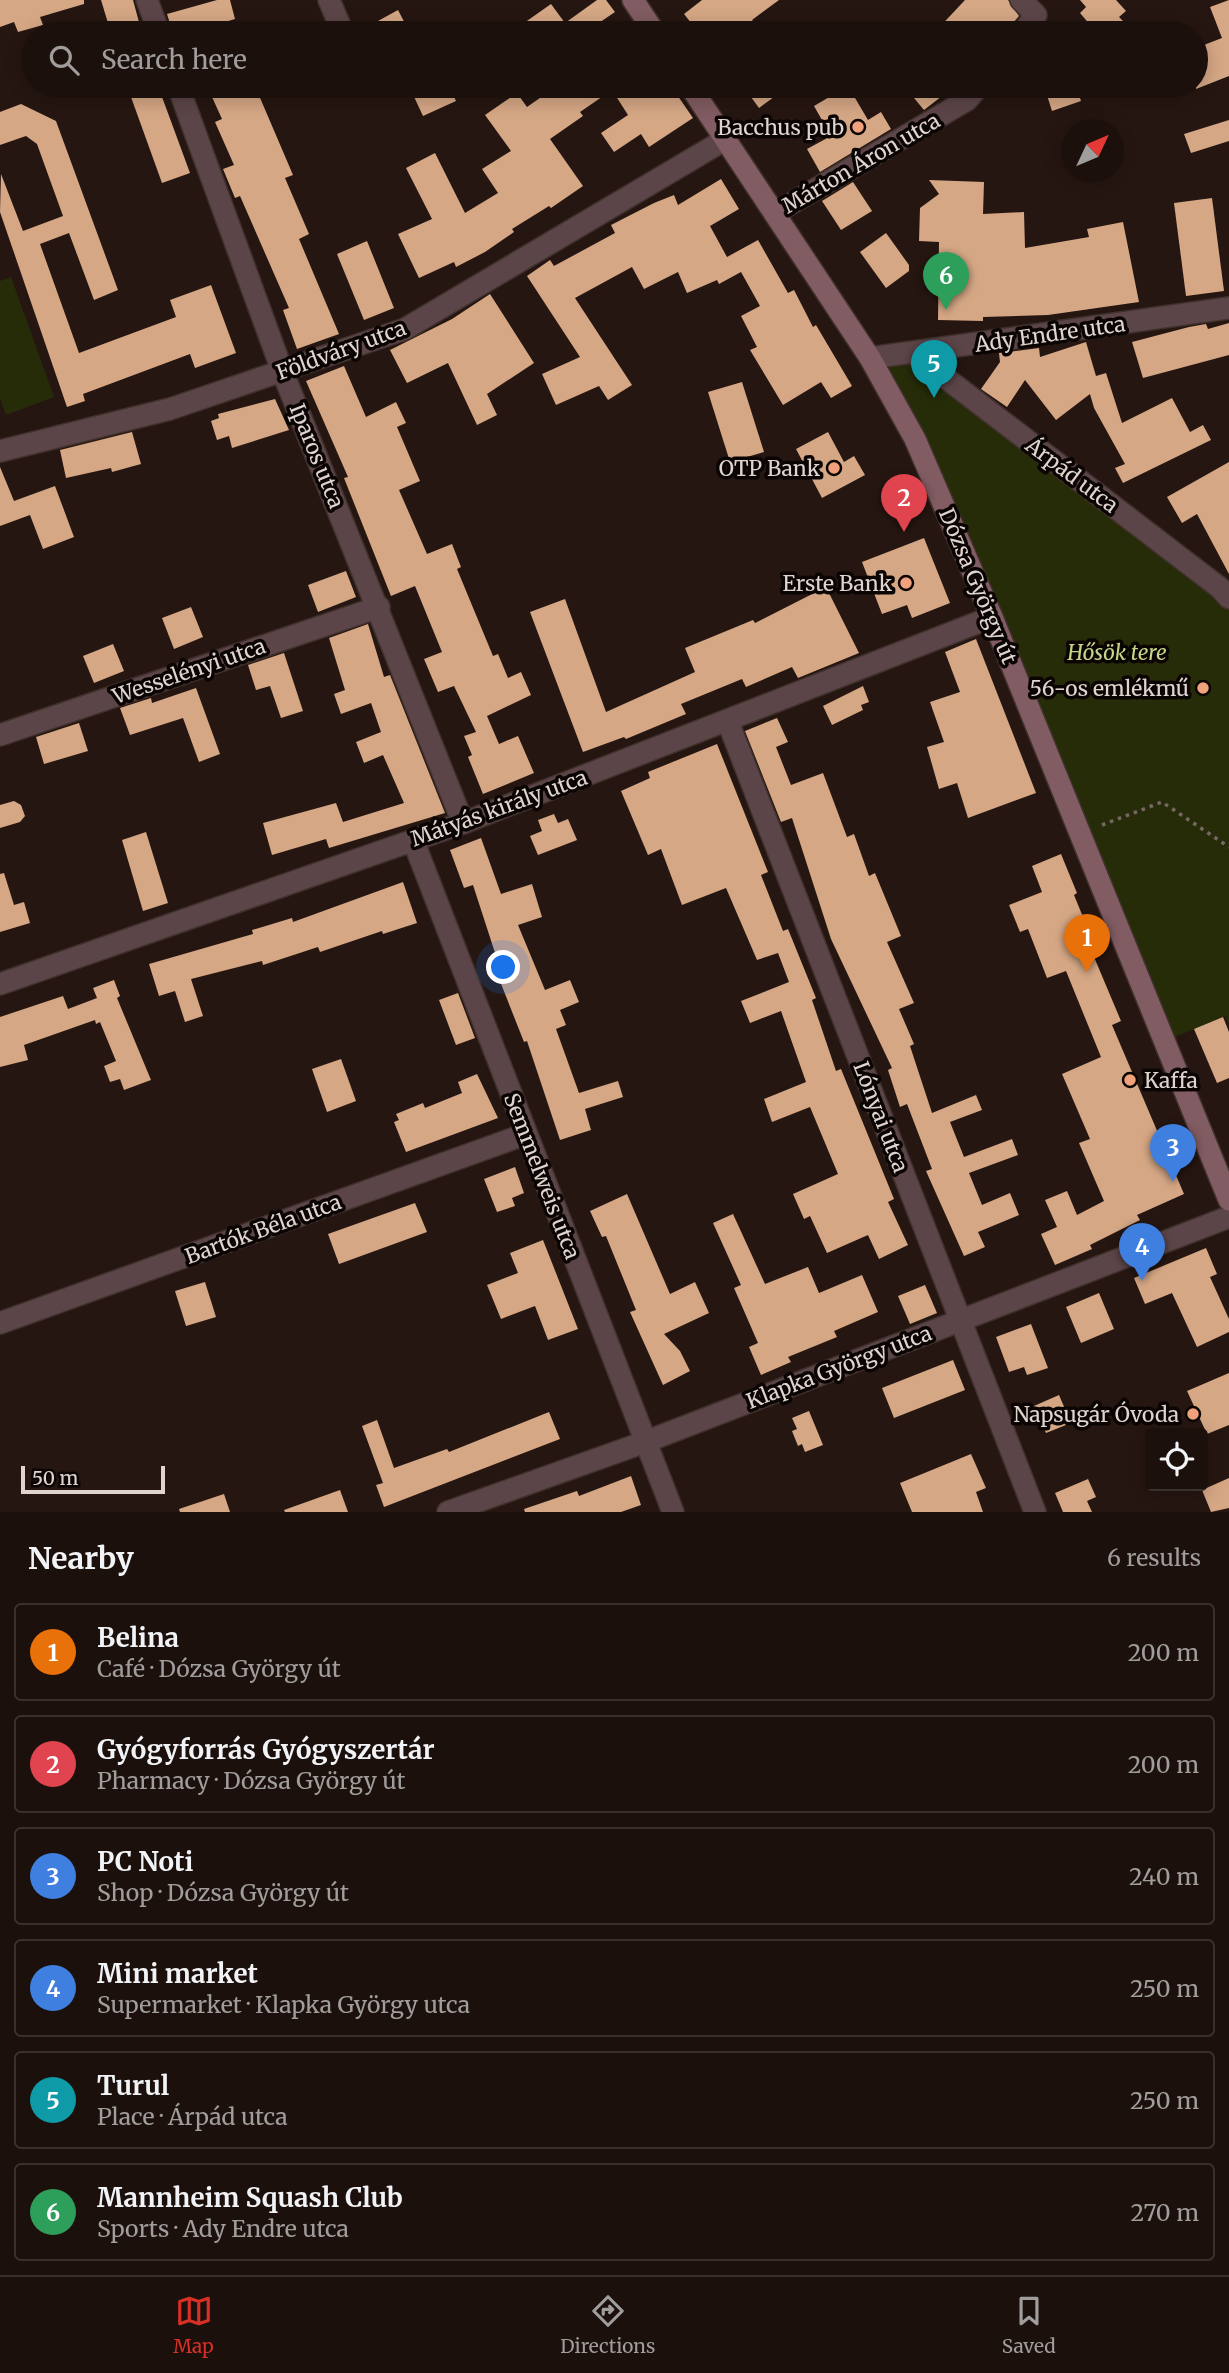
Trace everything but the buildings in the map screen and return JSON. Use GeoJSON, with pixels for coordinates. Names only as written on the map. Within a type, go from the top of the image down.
{"type":"FeatureCollection","features":[{"type":"Feature","properties":{"kind":"main road"},"geometry":{"type":"LineString","coordinates":[[633,0],[647,21]]}},
{"type":"Feature","properties":{"kind":"main road","name":"Dózsa György út"},"geometry":{"type":"LineString","coordinates":[[698,98],[870,358],[915,439],[992,617],[1229,1200]]}},
{"type":"Feature","properties":{"kind":"street"},"geometry":{"type":"LineString","coordinates":[[147,0],[155,21]]}},
{"type":"Feature","properties":{"kind":"street"},"geometry":{"type":"LineString","coordinates":[[329,0],[338,21]]}},
{"type":"Feature","properties":{"kind":"street"},"geometry":{"type":"LineString","coordinates":[[1021,0],[1036,15],[1031,21]]}},
{"type":"Feature","properties":{"kind":"street","name":"Iparos utca"},"geometry":{"type":"LineString","coordinates":[[182,98],[283,373],[379,607],[463,823]]}},
{"type":"Feature","properties":{"kind":"street","name":"Márton Áron utca"},"geometry":{"type":"LineString","coordinates":[[775,213],[965,98]]}},
{"type":"Feature","properties":{"kind":"street","name":"Földváry utca"},"geometry":{"type":"LineString","coordinates":[[0,451],[170,410],[405,329],[726,139]]}},
{"type":"Feature","properties":{"kind":"street","name":"Ady Endre utca"},"geometry":{"type":"LineString","coordinates":[[870,358],[1229,308]]}},
{"type":"Feature","properties":{"kind":"street","name":"Árpád utca"},"geometry":{"type":"LineString","coordinates":[[913,353],[1220,588],[1229,598]]}},
{"type":"Feature","properties":{"kind":"street","name":"Wesselényi utca"},"geometry":{"type":"LineString","coordinates":[[0,735],[379,607]]}},
{"type":"Feature","properties":{"kind":"street","name":"Mátyás király utca"},"geometry":{"type":"LineString","coordinates":[[0,984],[463,823],[728,723],[992,617]]}},
{"type":"Feature","properties":{"kind":"street","name":"Lónyai utca"},"geometry":{"type":"LineString","coordinates":[[728,723],[1035,1512]]}},
{"type":"Feature","properties":{"kind":"street","name":"Semmelweis utca"},"geometry":{"type":"LineString","coordinates":[[413,840],[673,1512]]}},
{"type":"Feature","properties":{"kind":"street","name":"Bartók Béla utca"},"geometry":{"type":"LineString","coordinates":[[0,1323],[526,1134]]}},
{"type":"Feature","properties":{"kind":"street","name":"Klapka György utca"},"geometry":{"type":"LineString","coordinates":[[448,1512],[645,1442],[1229,1217]]}},
{"type":"Feature","properties":{"kind":"path"},"geometry":{"type":"LineString","coordinates":[[1102,825],[1162,802],[1229,847]]}},
{"type":"Feature","properties":{"kind":"green space"},"geometry":{"type":"Polygon","coordinates":[[[11,277],[54,397],[6,415],[0,398],[0,281],[11,277]]]}},
{"type":"Feature","properties":{"kind":"green space","name":"Hősök tere"},"geometry":{"type":"Polygon","coordinates":[[[913,353],[1229,598],[1229,1024],[1225,1016],[1163,1042],[870,358],[913,353]]]}},
{"type":"Feature","properties":{"kind":"place","name":"Bacchus pub"},"geometry":{"type":"Point","coordinates":[858,127]}},
{"type":"Feature","properties":{"kind":"place","name":"Mannheim Squash Club"},"geometry":{"type":"Point","coordinates":[946,310]}},
{"type":"Feature","properties":{"kind":"place","name":"Turul"},"geometry":{"type":"Point","coordinates":[934,398]}},
{"type":"Feature","properties":{"kind":"place","name":"OTP Bank"},"geometry":{"type":"Point","coordinates":[834,468]}},
{"type":"Feature","properties":{"kind":"place","name":"Gyógyforrás Gyógyszertár"},"geometry":{"type":"Point","coordinates":[904,532]}},
{"type":"Feature","properties":{"kind":"place","name":"Erste Bank"},"geometry":{"type":"Point","coordinates":[906,583]}},
{"type":"Feature","properties":{"kind":"place","name":"56-os emlékmű"},"geometry":{"type":"Point","coordinates":[1203,688]}},
{"type":"Feature","properties":{"kind":"place","name":"Belina"},"geometry":{"type":"Point","coordinates":[1087,972]}},
{"type":"Feature","properties":{"kind":"place","name":"Kaffa"},"geometry":{"type":"Point","coordinates":[1130,1080]}},
{"type":"Feature","properties":{"kind":"place","name":"PC Noti"},"geometry":{"type":"Point","coordinates":[1173,1182]}},
{"type":"Feature","properties":{"kind":"place","name":"Mini market"},"geometry":{"type":"Point","coordinates":[1142,1281]}},
{"type":"Feature","properties":{"kind":"place","name":"Napsugár Óvoda"},"geometry":{"type":"Point","coordinates":[1193,1414]}}]}
